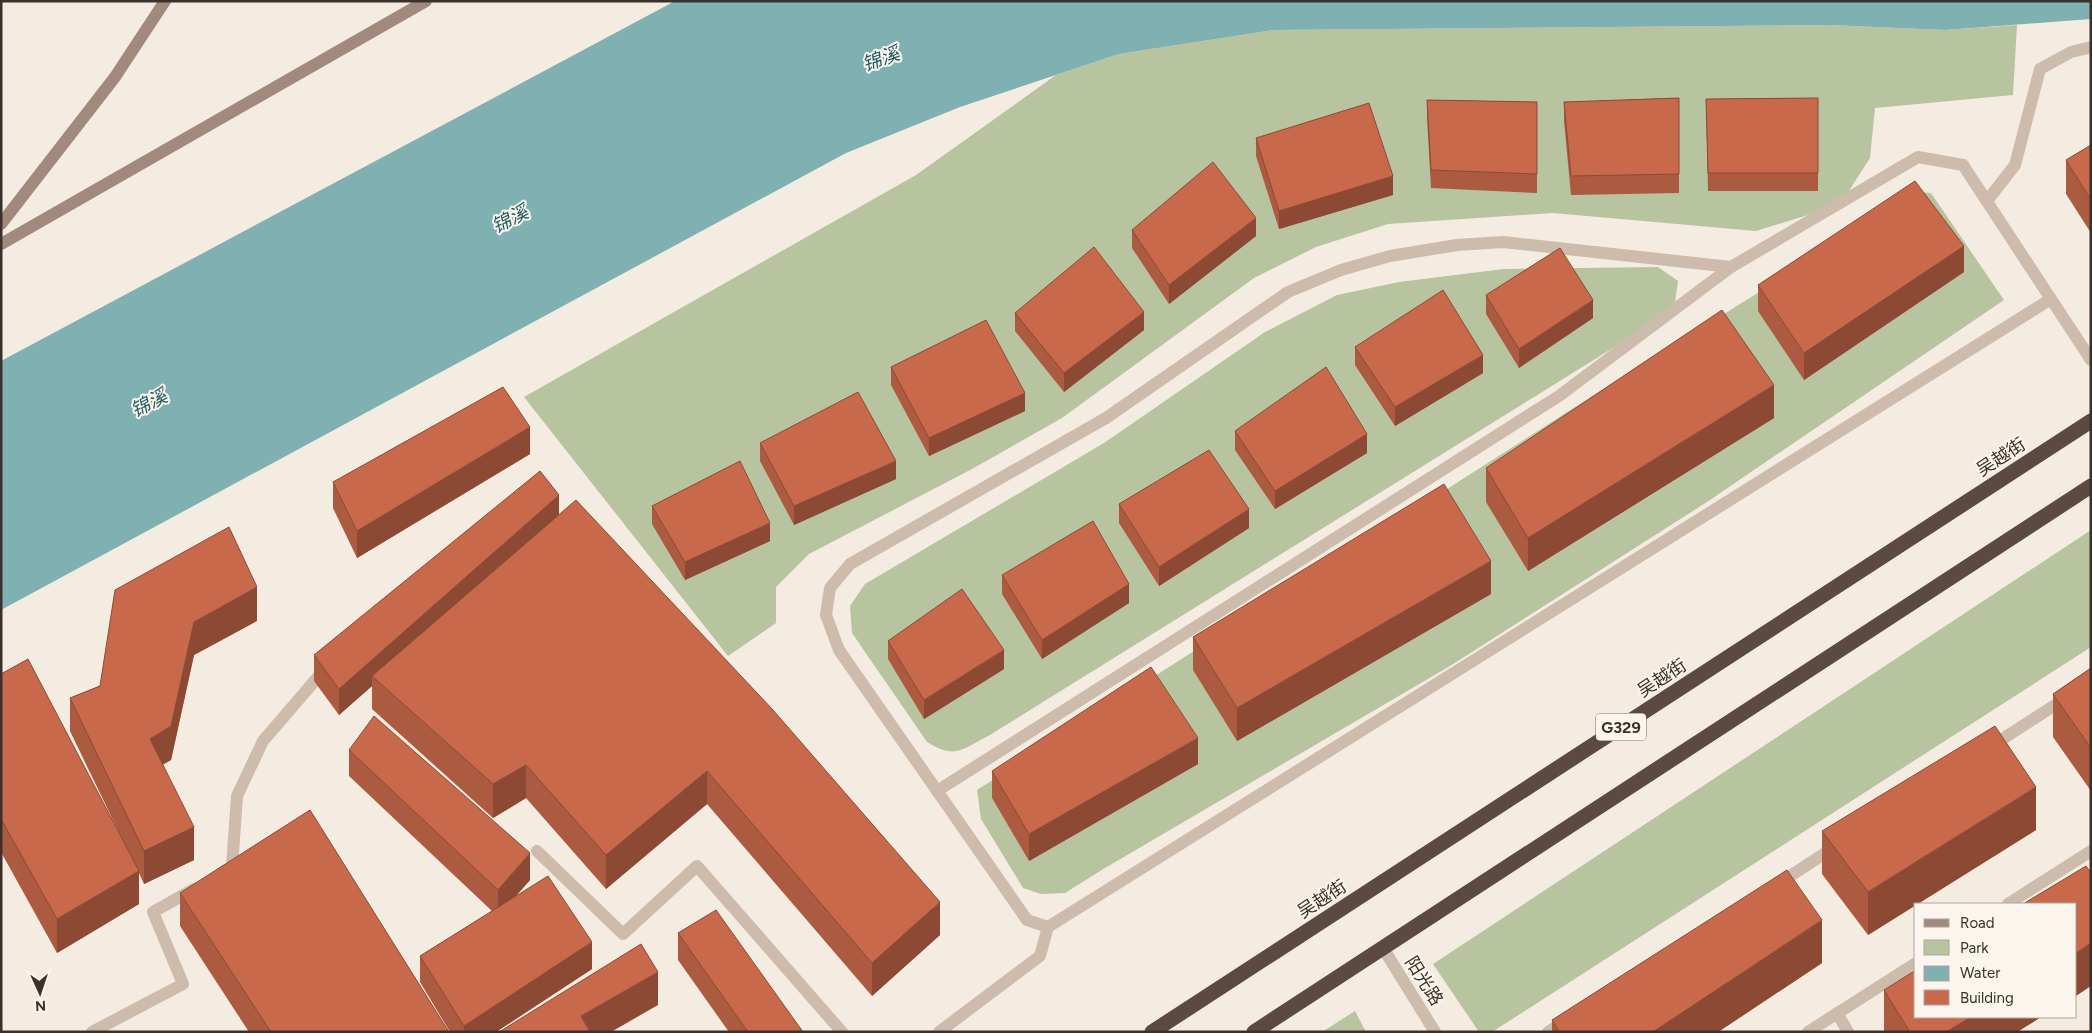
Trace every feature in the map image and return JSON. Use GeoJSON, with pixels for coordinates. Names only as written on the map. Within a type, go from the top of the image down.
{"type":"FeatureCollection","features":[{"type":"Feature","properties":{"kind":"highway","name":"吴越街"},"geometry":{"type":"LineString","coordinates":[[1152,1032],[2091,421]]}},
{"type":"Feature","properties":{"kind":"highway"},"geometry":{"type":"LineString","coordinates":[[1254,1032],[2091,486]]}},
{"type":"Feature","properties":{"kind":"street"},"geometry":{"type":"LineString","coordinates":[[1,224],[115,77],[165,1]]}},
{"type":"Feature","properties":{"kind":"street"},"geometry":{"type":"LineString","coordinates":[[1,244],[426,1]]}},
{"type":"Feature","properties":{"kind":"street"},"geometry":{"type":"LineString","coordinates":[[1987,202],[2015,165],[2040,69],[2071,52],[2091,47]]}},
{"type":"Feature","properties":{"kind":"street"},"geometry":{"type":"LineString","coordinates":[[937,791],[1559,396],[1731,267],[1918,157],[1963,165],[2091,360]]}},
{"type":"Feature","properties":{"kind":"street"},"geometry":{"type":"LineString","coordinates":[[1048,927],[1026,920],[839,650],[826,615],[830,588],[850,564],[1106,418],[1288,292],[1341,270],[1390,256],[1457,245],[1503,242],[1731,267]]}},
{"type":"Feature","properties":{"kind":"street"},"geometry":{"type":"LineString","coordinates":[[939,1032],[1040,956],[1048,927],[2051,299]]}},
{"type":"Feature","properties":{"kind":"street"},"geometry":{"type":"LineString","coordinates":[[92,1032],[183,984],[153,912],[232,867],[237,796],[263,741],[332,661]]}},
{"type":"Feature","properties":{"kind":"street"},"geometry":{"type":"LineString","coordinates":[[1982,752],[2091,682]]}},
{"type":"Feature","properties":{"kind":"street"},"geometry":{"type":"LineString","coordinates":[[1765,892],[1849,838]]}},
{"type":"Feature","properties":{"kind":"street"},"geometry":{"type":"LineString","coordinates":[[537,851],[623,934],[697,866],[842,1032]]}},
{"type":"Feature","properties":{"kind":"street"},"geometry":{"type":"LineString","coordinates":[[2010,903],[2090,854]]}},
{"type":"Feature","properties":{"kind":"street","name":"阳光路"},"geometry":{"type":"LineString","coordinates":[[1383,948],[1435,1032]]}},
{"type":"Feature","properties":{"kind":"street"},"geometry":{"type":"LineString","coordinates":[[1808,1032],[1914,964]]}},
{"type":"Feature","properties":{"kind":"street"},"geometry":{"type":"LineString","coordinates":[[1837,1013],[1848,1032]]}},
{"type":"Feature","properties":{"kind":"street"},"geometry":{"type":"LineString","coordinates":[[1548,1032],[1573,1016]]}},
{"type":"Feature","properties":{"kind":"green space"},"geometry":{"type":"Polygon","coordinates":[[[1829,25],[1945,30],[2017,25],[2013,95],[1875,108],[1870,158],[1847,194],[1808,215],[1756,231],[1553,213],[1388,224],[1316,247],[1254,278],[1062,418],[972,469],[809,554],[776,587],[776,623],[728,656],[524,397],[916,175],[1056,75],[1119,54],[1273,30],[1829,25]]]}},
{"type":"Feature","properties":{"kind":"green space"},"geometry":{"type":"Polygon","coordinates":[[[1908,191],[1931,193],[2004,300],[1707,502],[1450,666],[1065,893],[1041,894],[1023,888],[981,819],[977,790],[1575,407],[1815,257],[1908,191]]]}},
{"type":"Feature","properties":{"kind":"green space"},"geometry":{"type":"Polygon","coordinates":[[[1658,267],[1678,281],[1674,310],[990,735],[959,751],[945,750],[927,742],[852,633],[850,606],[865,584],[1104,443],[1265,332],[1337,295],[1399,282],[1504,269],[1658,267]]]}},
{"type":"Feature","properties":{"kind":"green space"},"geometry":{"type":"Polygon","coordinates":[[[2091,530],[2091,647],[1492,1032],[1479,1032],[1433,964],[2091,530]]]}},
{"type":"Feature","properties":{"kind":"green space"},"geometry":{"type":"Polygon","coordinates":[[[1355,1011],[1366,1032],[1322,1032],[1355,1011]]]}},
{"type":"Feature","properties":{"kind":"water","name":"锦溪"},"geometry":{"type":"Polygon","coordinates":[[[675,1],[2091,1],[2091,19],[1945,30],[1829,25],[1273,30],[1119,54],[960,107],[846,153],[1,610],[1,361],[675,1]]]}},
{"type":"Feature","properties":{"kind":"building"},"geometry":{"type":"Polygon","coordinates":[[[1679,98],[1679,174],[1571,176],[1564,102],[1679,98]]]}},
{"type":"Feature","properties":{"kind":"building"},"geometry":{"type":"Polygon","coordinates":[[[1818,98],[1818,173],[1708,173],[1706,99],[1818,98]]]}},
{"type":"Feature","properties":{"kind":"building"},"geometry":{"type":"Polygon","coordinates":[[[1427,100],[1537,102],[1537,174],[1431,170],[1427,100]]]}},
{"type":"Feature","properties":{"kind":"building"},"geometry":{"type":"Polygon","coordinates":[[[1369,103],[1393,176],[1279,211],[1256,138],[1369,103]]]}},
{"type":"Feature","properties":{"kind":"building"},"geometry":{"type":"Polygon","coordinates":[[[2091,145],[2091,200],[2066,160],[2091,145]]]}},
{"type":"Feature","properties":{"kind":"building"},"geometry":{"type":"Polygon","coordinates":[[[1213,162],[1256,218],[1169,285],[1132,230],[1213,162]]]}},
{"type":"Feature","properties":{"kind":"building"},"geometry":{"type":"Polygon","coordinates":[[[1915,181],[1964,246],[1804,353],[1758,285],[1915,181]]]}},
{"type":"Feature","properties":{"kind":"building"},"geometry":{"type":"Polygon","coordinates":[[[1094,247],[1144,312],[1064,373],[1015,313],[1094,247]]]}},
{"type":"Feature","properties":{"kind":"building"},"geometry":{"type":"Polygon","coordinates":[[[1560,248],[1593,300],[1519,349],[1486,295],[1560,248]]]}},
{"type":"Feature","properties":{"kind":"building"},"geometry":{"type":"Polygon","coordinates":[[[1443,290],[1483,355],[1395,407],[1355,347],[1443,290]]]}},
{"type":"Feature","properties":{"kind":"building"},"geometry":{"type":"Polygon","coordinates":[[[1722,310],[1774,385],[1528,538],[1486,468],[1722,310]]]}},
{"type":"Feature","properties":{"kind":"building"},"geometry":{"type":"Polygon","coordinates":[[[986,320],[1025,393],[929,438],[891,367],[986,320]]]}},
{"type":"Feature","properties":{"kind":"building"},"geometry":{"type":"Polygon","coordinates":[[[1326,367],[1367,434],[1275,491],[1235,431],[1326,367]]]}},
{"type":"Feature","properties":{"kind":"building"},"geometry":{"type":"Polygon","coordinates":[[[503,387],[530,427],[357,531],[333,482],[503,387]]]}},
{"type":"Feature","properties":{"kind":"building"},"geometry":{"type":"Polygon","coordinates":[[[858,392],[896,461],[794,506],[760,443],[858,392]]]}},
{"type":"Feature","properties":{"kind":"building"},"geometry":{"type":"Polygon","coordinates":[[[1209,450],[1249,509],[1159,567],[1119,504],[1209,450]]]}},
{"type":"Feature","properties":{"kind":"building"},"geometry":{"type":"Polygon","coordinates":[[[740,461],[770,523],[685,562],[652,506],[740,461]]]}},
{"type":"Feature","properties":{"kind":"building"},"geometry":{"type":"Polygon","coordinates":[[[540,471],[559,495],[339,689],[314,655],[540,471]]]}},
{"type":"Feature","properties":{"kind":"building"},"geometry":{"type":"Polygon","coordinates":[[[1444,484],[1491,561],[1237,708],[1193,637],[1444,484]]]}},
{"type":"Feature","properties":{"kind":"building"},"geometry":{"type":"Polygon","coordinates":[[[576,500],[773,710],[940,902],[872,963],[707,771],[606,855],[526,765],[493,784],[372,676],[576,500]]]}},
{"type":"Feature","properties":{"kind":"building"},"geometry":{"type":"Polygon","coordinates":[[[1093,521],[1129,584],[1042,640],[1002,575],[1093,521]]]}},
{"type":"Feature","properties":{"kind":"building"},"geometry":{"type":"Polygon","coordinates":[[[229,527],[257,587],[194,622],[171,726],[150,739],[194,827],[144,851],[70,698],[100,686],[115,590],[229,527]]]}},
{"type":"Feature","properties":{"kind":"building"},"geometry":{"type":"Polygon","coordinates":[[[962,589],[1004,650],[924,700],[888,641],[962,589]]]}},
{"type":"Feature","properties":{"kind":"building"},"geometry":{"type":"Polygon","coordinates":[[[28,659],[139,871],[57,919],[1,819],[1,674],[28,659]]]}},
{"type":"Feature","properties":{"kind":"building"},"geometry":{"type":"Polygon","coordinates":[[[1151,667],[1198,738],[1029,834],[992,771],[1151,667]]]}},
{"type":"Feature","properties":{"kind":"building"},"geometry":{"type":"Polygon","coordinates":[[[2091,668],[2091,748],[2053,694],[2091,668]]]}},
{"type":"Feature","properties":{"kind":"building"},"geometry":{"type":"Polygon","coordinates":[[[374,716],[530,853],[498,890],[349,750],[374,716]]]}},
{"type":"Feature","properties":{"kind":"building"},"geometry":{"type":"Polygon","coordinates":[[[1995,726],[2036,787],[1868,892],[1822,831],[1995,726]]]}},
{"type":"Feature","properties":{"kind":"building"},"geometry":{"type":"Polygon","coordinates":[[[310,810],[449,1032],[271,1032],[180,893],[310,810]]]}},
{"type":"Feature","properties":{"kind":"building"},"geometry":{"type":"Polygon","coordinates":[[[2086,866],[2091,873],[2091,943],[2077,952],[2077,903],[2025,903],[2086,866]]]}},
{"type":"Feature","properties":{"kind":"building"},"geometry":{"type":"Polygon","coordinates":[[[1787,870],[1822,920],[1653,1032],[1559,1032],[1552,1020],[1787,870]]]}},
{"type":"Feature","properties":{"kind":"building"},"geometry":{"type":"Polygon","coordinates":[[[548,876],[592,942],[464,1026],[420,956],[548,876]]]}},
{"type":"Feature","properties":{"kind":"building"},"geometry":{"type":"Polygon","coordinates":[[[716,910],[803,1032],[748,1032],[678,933],[716,910]]]}},
{"type":"Feature","properties":{"kind":"building"},"geometry":{"type":"Polygon","coordinates":[[[641,944],[658,972],[581,1016],[590,1032],[499,1032],[641,944]]]}},
{"type":"Feature","properties":{"kind":"building"},"geometry":{"type":"Polygon","coordinates":[[[1914,971],[1914,1018],[1969,1018],[1946,1032],[1910,1032],[1884,990],[1914,971]]]}}]}
